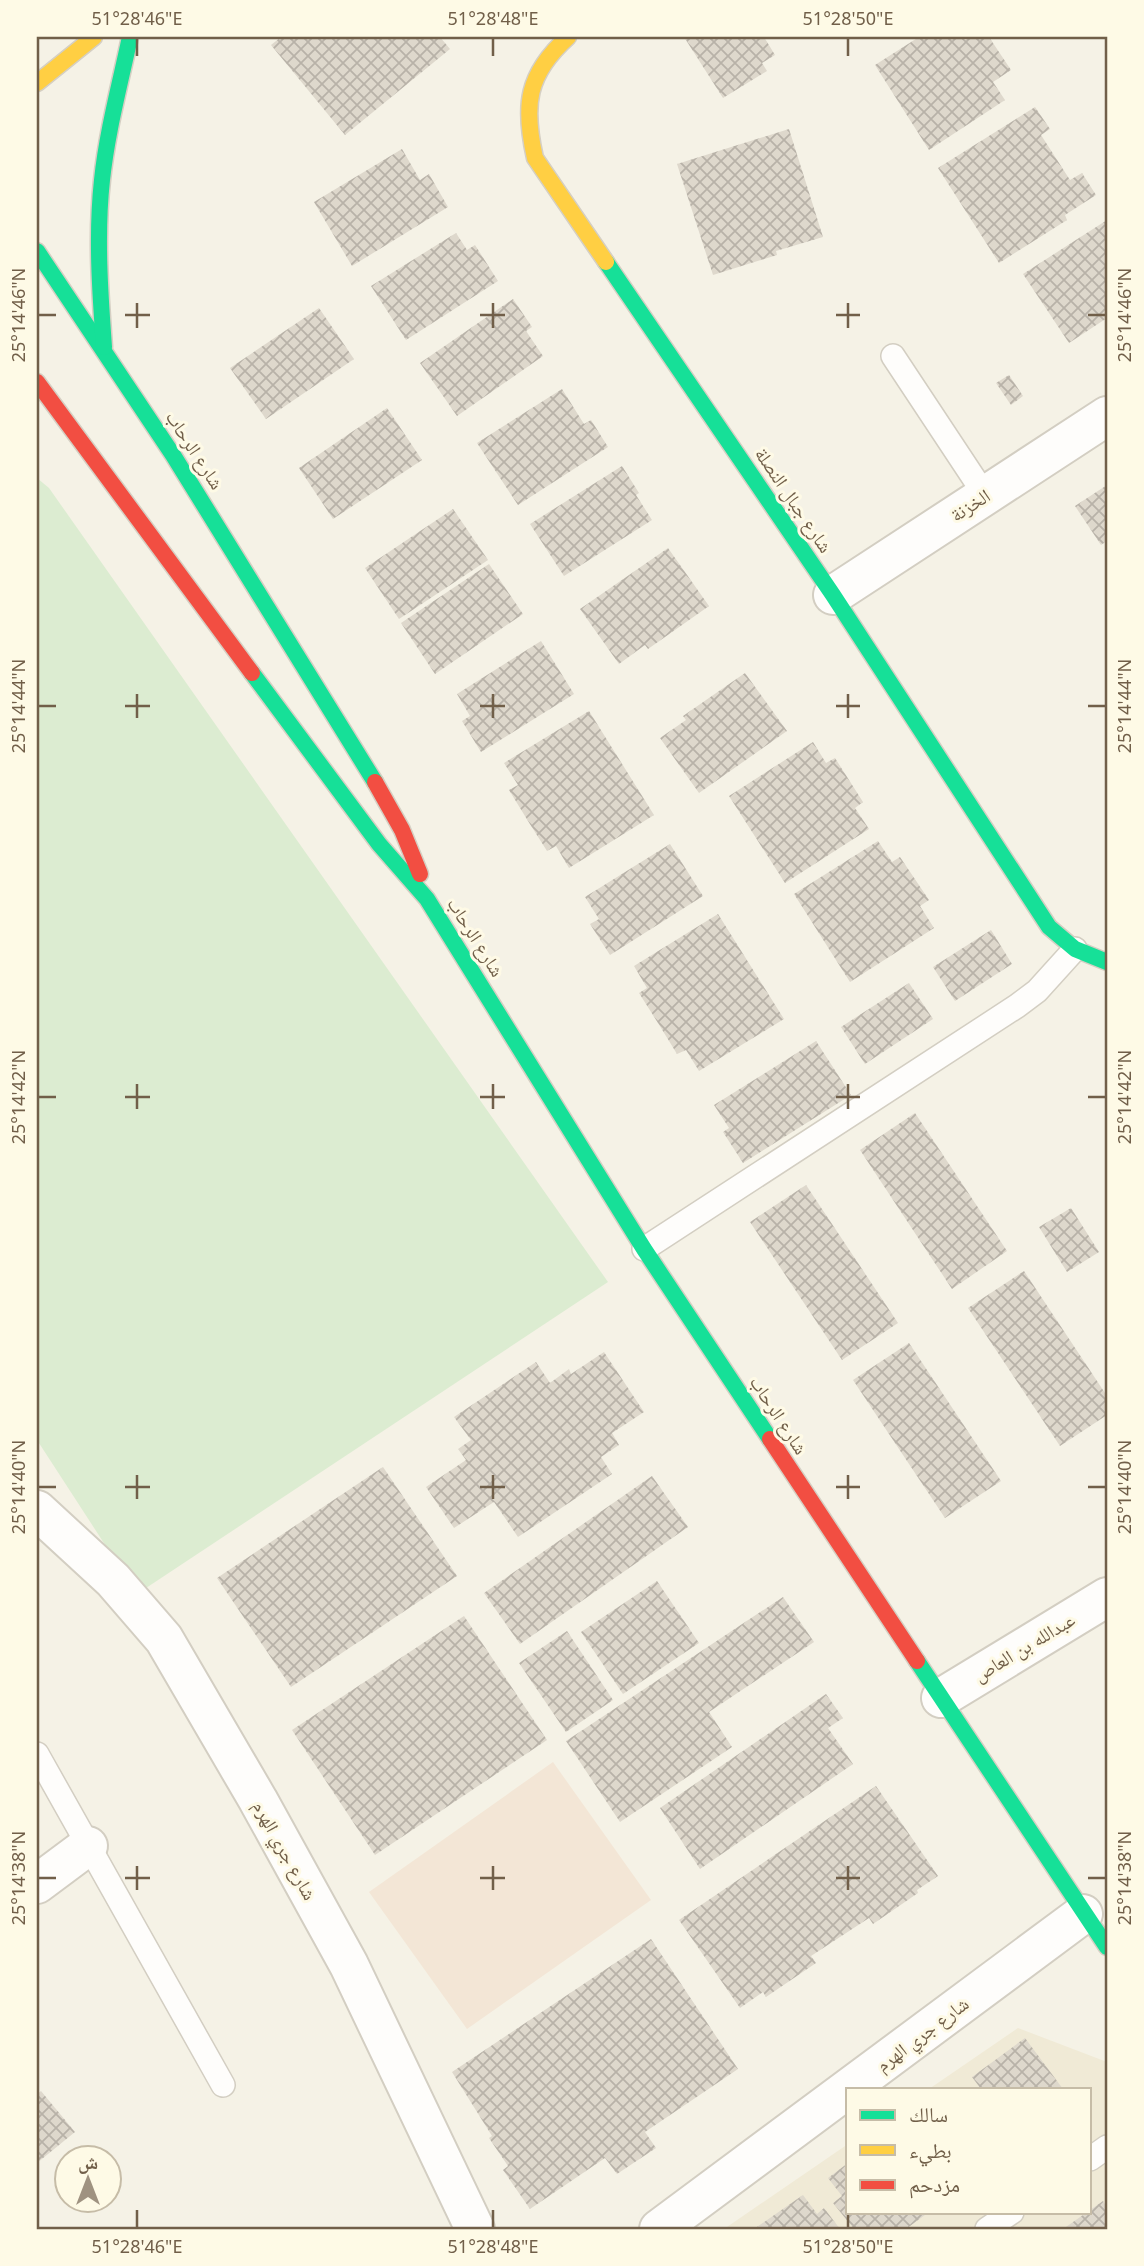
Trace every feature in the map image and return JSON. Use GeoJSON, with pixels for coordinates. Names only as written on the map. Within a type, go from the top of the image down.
{"type":"FeatureCollection","features":[{"type":"Feature","properties":{"kind":"street"},"geometry":{"type":"LineString","coordinates":[[37,83],[94,37]]}},
{"type":"Feature","properties":{"kind":"street"},"geometry":{"type":"LineString","coordinates":[[104,347],[99,252],[102,183],[109,133],[130,37]]}},
{"type":"Feature","properties":{"kind":"street","name":"شارع جبال النصلة"},"geometry":{"type":"LineString","coordinates":[[568,37],[539,66],[528,97],[527,128],[535,158],[833,595],[1049,927],[1074,949],[1107,962]]}},
{"type":"Feature","properties":{"kind":"street","name":"شارع الرحاب"},"geometry":{"type":"LineString","coordinates":[[37,251],[104,347],[237,553],[388,803],[418,869],[427,899]]}},
{"type":"Feature","properties":{"kind":"street","name":"شارع الرحاب"},"geometry":{"type":"LineString","coordinates":[[37,382],[364,824],[427,899],[644,1249],[1107,1948]]}},
{"type":"Feature","properties":{"kind":"street","name":"الخزنة"},"geometry":{"type":"LineString","coordinates":[[833,595],[1107,416]]}},
{"type":"Feature","properties":{"kind":"street","name":"شارع جري الهرم"},"geometry":{"type":"LineString","coordinates":[[37,1510],[113,1580],[164,1639],[258,1800],[349,1965],[475,2229]]}},
{"type":"Feature","properties":{"kind":"street","name":"عبدالله بن العاص"},"geometry":{"type":"LineString","coordinates":[[941,1698],[1107,1597]]}},
{"type":"Feature","properties":{"kind":"street"},"geometry":{"type":"LineString","coordinates":[[37,1884],[89,1846]]}},
{"type":"Feature","properties":{"kind":"street","name":"شارع جري الهرم"},"geometry":{"type":"LineString","coordinates":[[849,2088],[1083,1914]]}},
{"type":"Feature","properties":{"kind":"street","name":"شارع جري الهرم"},"geometry":{"type":"LineString","coordinates":[[659,2229],[846,2090]]}},
{"type":"Feature","properties":{"kind":"lane"},"geometry":{"type":"LineString","coordinates":[[893,356],[985,495]]}},
{"type":"Feature","properties":{"kind":"lane"},"geometry":{"type":"LineString","coordinates":[[644,1249],[1017,1006],[1037,991],[1074,949]]}},
{"type":"Feature","properties":{"kind":"lane"},"geometry":{"type":"LineString","coordinates":[[37,1754],[223,2085]]}},
{"type":"Feature","properties":{"kind":"lane"},"geometry":{"type":"LineString","coordinates":[[1092,2158],[1107,2147]]}},
{"type":"Feature","properties":{"kind":"lane"},"geometry":{"type":"LineString","coordinates":[[987,2229],[1009,2214]]}},
{"type":"Feature","properties":{"kind":"shaded area"},"geometry":{"type":"Polygon","coordinates":[[[553,1762],[651,1900],[467,2029],[369,1892],[553,1762]]]}},
{"type":"Feature","properties":{"kind":"shaded area"},"geometry":{"type":"Polygon","coordinates":[[[1018,2028],[1107,2062],[1107,2229],[724,2229],[846,2145],[846,2214],[1092,2214],[1092,2088],[930,2088],[1018,2028]]]}},
{"type":"Feature","properties":{"kind":"green space"},"geometry":{"type":"Polygon","coordinates":[[[37,478],[49,488],[608,1282],[137,1594],[37,1440],[37,478]]]}},
{"type":"Feature","properties":{"kind":"building"},"geometry":{"type":"Polygon","coordinates":[[[281,37],[440,37],[450,49],[345,135],[271,45],[281,37]]]}},
{"type":"Feature","properties":{"kind":"building"},"geometry":{"type":"Polygon","coordinates":[[[684,37],[764,37],[775,55],[762,63],[767,71],[723,98],[684,37]]]}},
{"type":"Feature","properties":{"kind":"building"},"geometry":{"type":"Polygon","coordinates":[[[919,37],[963,37],[965,40],[970,37],[989,37],[1011,70],[993,82],[1005,100],[929,150],[875,65],[919,37]]]}},
{"type":"Feature","properties":{"kind":"building"},"geometry":{"type":"Polygon","coordinates":[[[1035,107],[1050,129],[1041,135],[1070,180],[1082,173],[1096,195],[1065,215],[1067,220],[999,263],[938,168],[1035,107]]]}},
{"type":"Feature","properties":{"kind":"building"},"geometry":{"type":"Polygon","coordinates":[[[789,129],[823,237],[776,251],[777,255],[713,275],[677,164],[789,129]]]}},
{"type":"Feature","properties":{"kind":"building"},"geometry":{"type":"Polygon","coordinates":[[[402,149],[420,180],[429,174],[448,207],[352,266],[314,202],[402,149]]]}},
{"type":"Feature","properties":{"kind":"building"},"geometry":{"type":"Polygon","coordinates":[[[1107,220],[1107,318],[1069,343],[1023,274],[1107,220]]]}},
{"type":"Feature","properties":{"kind":"building"},"geometry":{"type":"Polygon","coordinates":[[[456,233],[467,250],[475,245],[498,281],[406,340],[371,286],[456,233]]]}},
{"type":"Feature","properties":{"kind":"building"},"geometry":{"type":"Polygon","coordinates":[[[513,299],[532,327],[526,331],[543,356],[457,416],[420,363],[513,299]]]}},
{"type":"Feature","properties":{"kind":"building"},"geometry":{"type":"Polygon","coordinates":[[[319,308],[354,359],[266,419],[230,368],[319,308]]]}},
{"type":"Feature","properties":{"kind":"building"},"geometry":{"type":"Polygon","coordinates":[[[1009,375],[1023,396],[1011,405],[996,383],[1009,375]]]}},
{"type":"Feature","properties":{"kind":"building"},"geometry":{"type":"Polygon","coordinates":[[[562,389],[584,424],[591,420],[608,447],[518,505],[477,443],[562,389]]]}},
{"type":"Feature","properties":{"kind":"building"},"geometry":{"type":"Polygon","coordinates":[[[387,408],[422,460],[333,519],[299,468],[387,408]]]}},
{"type":"Feature","properties":{"kind":"building"},"geometry":{"type":"Polygon","coordinates":[[[622,466],[652,520],[564,576],[530,524],[622,466]]]}},
{"type":"Feature","properties":{"kind":"building"},"geometry":{"type":"Polygon","coordinates":[[[1107,485],[1107,541],[1101,545],[1075,506],[1107,485]]]}},
{"type":"Feature","properties":{"kind":"building"},"geometry":{"type":"Polygon","coordinates":[[[453,509],[488,560],[399,619],[365,568],[453,509]]]}},
{"type":"Feature","properties":{"kind":"building"},"geometry":{"type":"Polygon","coordinates":[[[668,548],[709,606],[648,649],[645,645],[619,664],[580,609],[668,548]]]}},
{"type":"Feature","properties":{"kind":"building"},"geometry":{"type":"Polygon","coordinates":[[[489,564],[523,614],[435,674],[401,623],[489,564]]]}},
{"type":"Feature","properties":{"kind":"building"},"geometry":{"type":"Polygon","coordinates":[[[541,641],[574,694],[481,752],[462,721],[470,716],[457,694],[541,641]]]}},
{"type":"Feature","properties":{"kind":"building"},"geometry":{"type":"Polygon","coordinates":[[[745,673],[787,731],[699,793],[660,738],[686,720],[683,716],[745,673]]]}},
{"type":"Feature","properties":{"kind":"building"},"geometry":{"type":"Polygon","coordinates":[[[589,711],[654,815],[569,868],[556,846],[547,851],[528,821],[509,790],[518,785],[504,763],[589,711]]]}},
{"type":"Feature","properties":{"kind":"building"},"geometry":{"type":"Polygon","coordinates":[[[813,742],[826,763],[835,758],[863,802],[855,808],[869,829],[785,883],[729,796],[813,742]]]}},
{"type":"Feature","properties":{"kind":"building"},"geometry":{"type":"Polygon","coordinates":[[[878,841],[892,862],[900,857],[929,900],[920,906],[934,928],[850,982],[794,894],[878,841]]]}},
{"type":"Feature","properties":{"kind":"building"},"geometry":{"type":"Polygon","coordinates":[[[670,844],[703,896],[610,955],[590,924],[599,919],[585,897],[670,844]]]}},
{"type":"Feature","properties":{"kind":"building"},"geometry":{"type":"Polygon","coordinates":[[[718,914],[784,1019],[699,1071],[686,1050],[677,1054],[639,993],[647,988],[634,966],[718,914]]]}},
{"type":"Feature","properties":{"kind":"building"},"geometry":{"type":"Polygon","coordinates":[[[991,930],[1012,964],[955,1001],[933,967],[991,930]]]}},
{"type":"Feature","properties":{"kind":"building"},"geometry":{"type":"Polygon","coordinates":[[[909,983],[933,1019],[865,1064],[841,1027],[909,983]]]}},
{"type":"Feature","properties":{"kind":"building"},"geometry":{"type":"Polygon","coordinates":[[[816,1041],[851,1095],[743,1163],[723,1132],[729,1128],[714,1105],[816,1041]]]}},
{"type":"Feature","properties":{"kind":"building"},"geometry":{"type":"Polygon","coordinates":[[[915,1113],[1007,1251],[952,1289],[860,1150],[915,1113]]]}},
{"type":"Feature","properties":{"kind":"building"},"geometry":{"type":"Polygon","coordinates":[[[806,1185],[898,1323],[842,1360],[750,1222],[806,1185]]]}},
{"type":"Feature","properties":{"kind":"building"},"geometry":{"type":"Polygon","coordinates":[[[1071,1208],[1099,1252],[1067,1272],[1039,1227],[1071,1208]]]}},
{"type":"Feature","properties":{"kind":"building"},"geometry":{"type":"Polygon","coordinates":[[[1024,1271],[1107,1396],[1107,1415],[1060,1446],[968,1308],[1024,1271]]]}},
{"type":"Feature","properties":{"kind":"building"},"geometry":{"type":"Polygon","coordinates":[[[909,1343],[1001,1481],[945,1518],[853,1380],[909,1343]]]}},
{"type":"Feature","properties":{"kind":"building"},"geometry":{"type":"Polygon","coordinates":[[[604,1352],[644,1412],[612,1433],[619,1445],[601,1457],[612,1474],[518,1537],[494,1502],[454,1528],[426,1487],[466,1460],[458,1449],[471,1440],[454,1417],[536,1362],[550,1383],[569,1369],[571,1374],[604,1352]]]}},
{"type":"Feature","properties":{"kind":"building"},"geometry":{"type":"Polygon","coordinates":[[[383,1467],[457,1576],[291,1687],[217,1578],[383,1467]]]}},
{"type":"Feature","properties":{"kind":"building"},"geometry":{"type":"Polygon","coordinates":[[[652,1476],[688,1527],[520,1644],[484,1593],[652,1476]]]}},
{"type":"Feature","properties":{"kind":"building"},"geometry":{"type":"Polygon","coordinates":[[[657,1581],[699,1643],[623,1694],[581,1632],[657,1581]]]}},
{"type":"Feature","properties":{"kind":"building"},"geometry":{"type":"Polygon","coordinates":[[[783,1597],[814,1642],[709,1712],[732,1747],[620,1822],[566,1741],[783,1597]]]}},
{"type":"Feature","properties":{"kind":"building"},"geometry":{"type":"Polygon","coordinates":[[[464,1616],[547,1740],[375,1855],[292,1730],[464,1616]]]}},
{"type":"Feature","properties":{"kind":"building"},"geometry":{"type":"Polygon","coordinates":[[[567,1631],[613,1700],[566,1732],[519,1663],[567,1631]]]}},
{"type":"Feature","properties":{"kind":"building"},"geometry":{"type":"Polygon","coordinates":[[[826,1694],[843,1718],[828,1728],[853,1764],[700,1869],[660,1808],[826,1694]]]}},
{"type":"Feature","properties":{"kind":"building"},"geometry":{"type":"Polygon","coordinates":[[[876,1786],[938,1876],[873,1924],[869,1918],[811,1956],[816,1963],[766,1997],[763,1992],[740,2008],[679,1920],[876,1786]]]}},
{"type":"Feature","properties":{"kind":"building"},"geometry":{"type":"Polygon","coordinates":[[[651,1939],[738,2069],[645,2132],[656,2148],[617,2174],[605,2158],[530,2209],[503,2170],[508,2166],[452,2072],[651,1939]]]}},
{"type":"Feature","properties":{"kind":"building"},"geometry":{"type":"Polygon","coordinates":[[[1025,2038],[1062,2088],[980,2088],[972,2077],[1025,2038]]]}},
{"type":"Feature","properties":{"kind":"building"},"geometry":{"type":"Polygon","coordinates":[[[41,2091],[75,2132],[60,2144],[52,2144],[52,2151],[37,2163],[37,2094],[41,2091]]]}},
{"type":"Feature","properties":{"kind":"building"},"geometry":{"type":"Polygon","coordinates":[[[846,2164],[846,2214],[926,2214],[906,2229],[854,2229],[833,2203],[842,2196],[828,2178],[846,2164]]]}},
{"type":"Feature","properties":{"kind":"building"},"geometry":{"type":"Polygon","coordinates":[[[803,2195],[817,2214],[824,2208],[840,2229],[754,2229],[803,2195]]]}},
{"type":"Feature","properties":{"kind":"building"},"geometry":{"type":"Polygon","coordinates":[[[1103,2201],[1107,2207],[1107,2229],[1063,2229],[1084,2214],[1092,2214],[1092,2209],[1103,2201]]]}},
{"type":"Feature","properties":{"kind":"traffic: fast"},"geometry":{"type":"LineString","coordinates":[[104,347],[99,264],[100,201],[107,144],[130,37]]}},
{"type":"Feature","properties":{"kind":"traffic: fast"},"geometry":{"type":"LineString","coordinates":[[37,251],[173,455],[375,782]]}},
{"type":"Feature","properties":{"kind":"traffic: fast"},"geometry":{"type":"LineString","coordinates":[[606,262],[833,595],[1049,927],[1075,949],[1107,962]]}},
{"type":"Feature","properties":{"kind":"traffic: fast"},"geometry":{"type":"LineString","coordinates":[[252,673],[379,844],[427,899],[644,1249],[770,1439]]}},
{"type":"Feature","properties":{"kind":"traffic: fast"},"geometry":{"type":"LineString","coordinates":[[917,1661],[1107,1947]]}},
{"type":"Feature","properties":{"kind":"traffic: slow"},"geometry":{"type":"LineString","coordinates":[[37,83],[94,37]]}},
{"type":"Feature","properties":{"kind":"traffic: slow"},"geometry":{"type":"LineString","coordinates":[[568,37],[554,51],[536,78],[529,106],[531,139],[535,158],[606,262]]}},
{"type":"Feature","properties":{"kind":"traffic: jam"},"geometry":{"type":"LineString","coordinates":[[37,382],[252,673]]}},
{"type":"Feature","properties":{"kind":"traffic: jam"},"geometry":{"type":"LineString","coordinates":[[375,782],[402,830],[420,874]]}},
{"type":"Feature","properties":{"kind":"traffic: jam"},"geometry":{"type":"LineString","coordinates":[[770,1439],[917,1661]]}}]}
